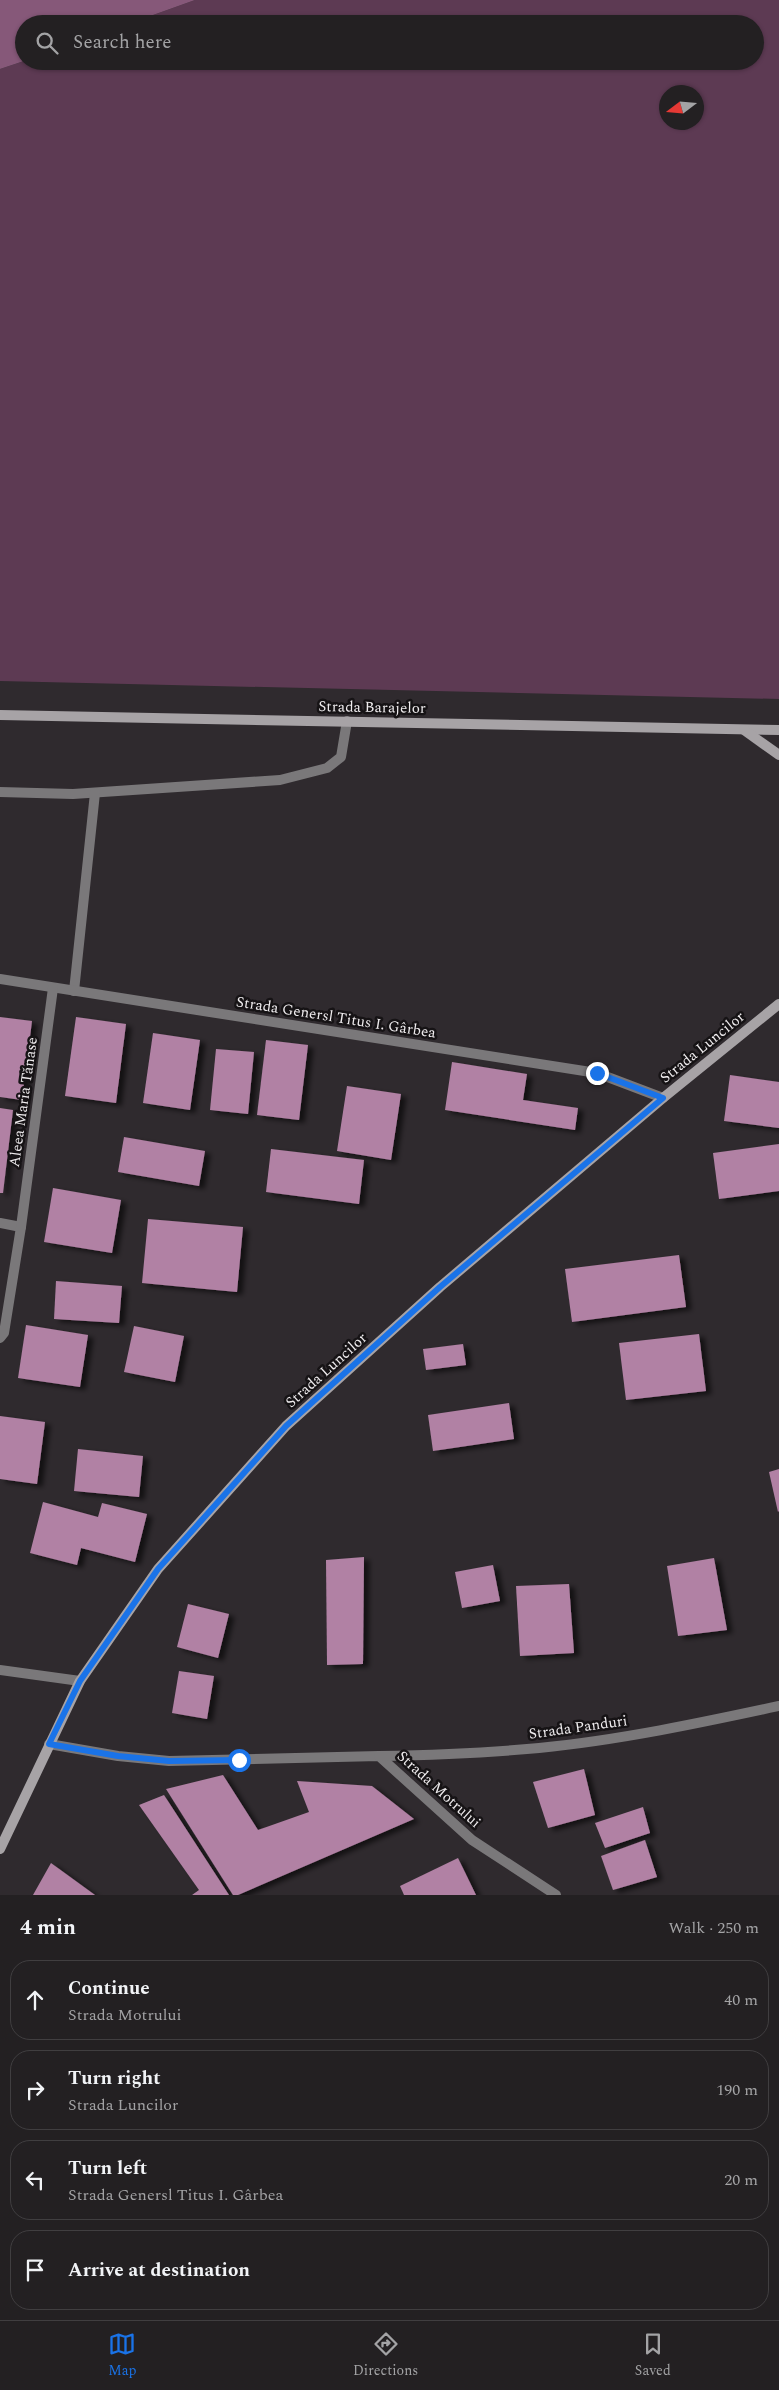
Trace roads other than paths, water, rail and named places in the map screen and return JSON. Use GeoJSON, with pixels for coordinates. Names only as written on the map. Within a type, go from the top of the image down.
{"type":"FeatureCollection","features":[{"type":"Feature","properties":{"kind":"main road","name":"Strada Barajelor"},"geometry":{"type":"LineString","coordinates":[[0,715],[779,730]]}},
{"type":"Feature","properties":{"kind":"main road"},"geometry":{"type":"LineString","coordinates":[[744,730],[779,755]]}},
{"type":"Feature","properties":{"kind":"main road","name":"Strada Luncilor"},"geometry":{"type":"LineString","coordinates":[[0,1849],[80,1681],[158,1569],[286,1426],[440,1287],[663,1098],[779,1004]]}},
{"type":"Feature","properties":{"kind":"street"},"geometry":{"type":"LineString","coordinates":[[0,792],[95,793],[280,780],[327,768],[341,757],[347,721]]}},
{"type":"Feature","properties":{"kind":"street"},"geometry":{"type":"LineString","coordinates":[[74,991],[95,793]]}},
{"type":"Feature","properties":{"kind":"street","name":"Strada Genersl Titus I. Gârbea"},"geometry":{"type":"LineString","coordinates":[[0,979],[597,1073],[663,1098]]}},
{"type":"Feature","properties":{"kind":"street","name":"Aleea Maria Tănase"},"geometry":{"type":"LineString","coordinates":[[0,1338],[4,1333],[22,1226],[53,988]]}},
{"type":"Feature","properties":{"kind":"street"},"geometry":{"type":"LineString","coordinates":[[0,1223],[22,1226]]}},
{"type":"Feature","properties":{"kind":"street"},"geometry":{"type":"LineString","coordinates":[[0,1670],[80,1681]]}},
{"type":"Feature","properties":{"kind":"street","name":"Strada Panduri"},"geometry":{"type":"LineString","coordinates":[[380,1756],[456,1755],[541,1748],[667,1730],[779,1706]]}},
{"type":"Feature","properties":{"kind":"street","name":"Strada Motrului"},"geometry":{"type":"LineString","coordinates":[[49,1744],[118,1756],[169,1761],[380,1756],[472,1840],[556,1895]]}}]}
